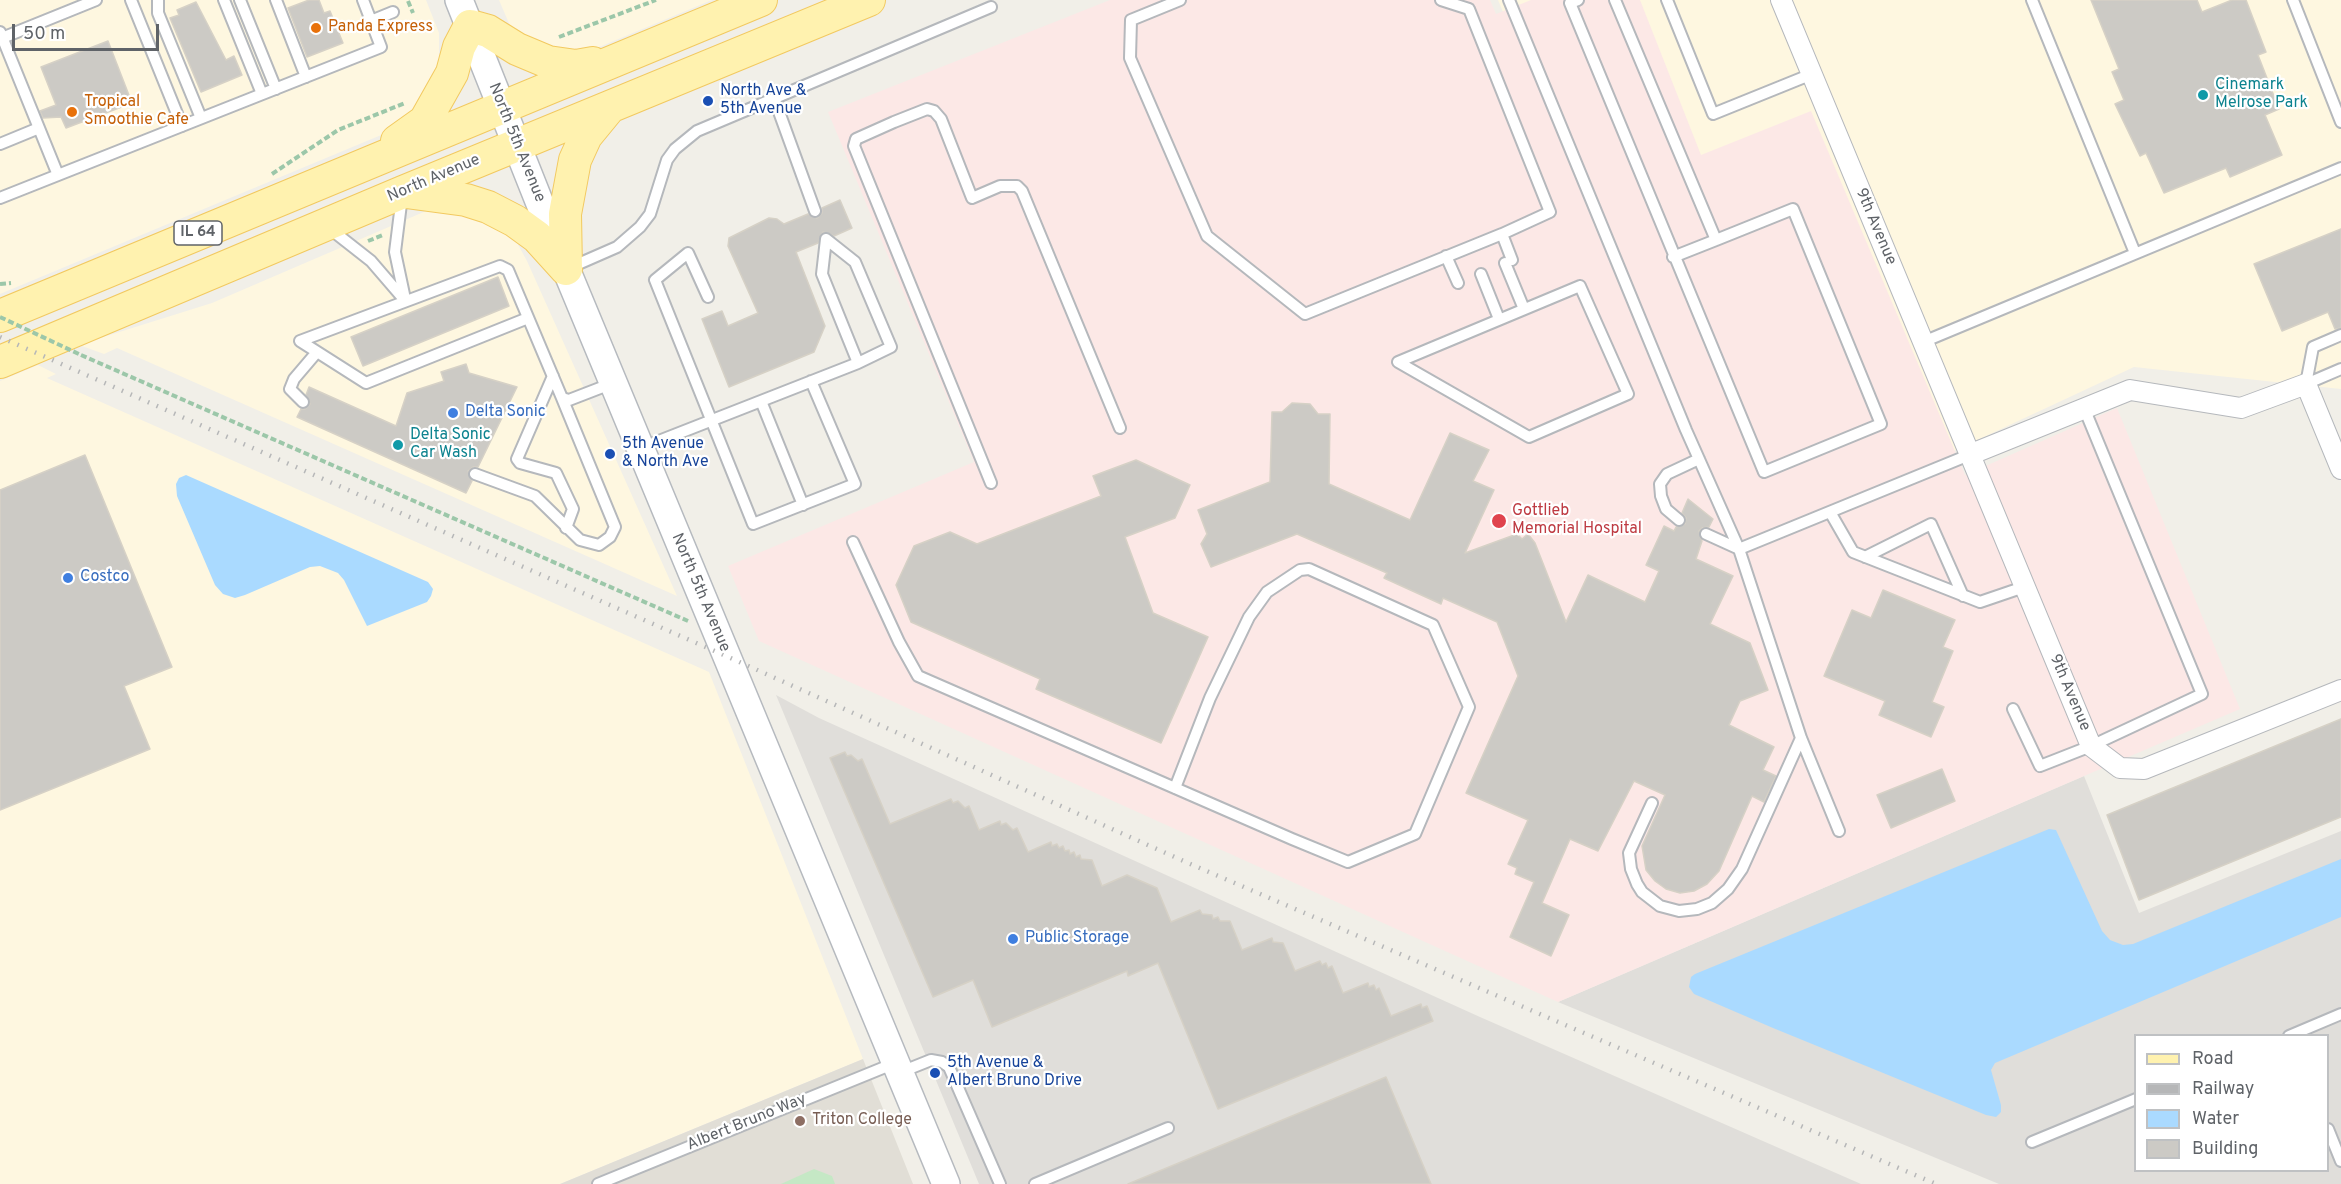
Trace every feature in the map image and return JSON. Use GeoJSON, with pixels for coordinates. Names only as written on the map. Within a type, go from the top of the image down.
{"type":"FeatureCollection","features":[{"type":"Feature","properties":{"kind":"main road","name":"IL 64"},"geometry":{"type":"LineString","coordinates":[[0,316],[761,0]]}},
{"type":"Feature","properties":{"kind":"main road","name":"North Avenue"},"geometry":{"type":"LineString","coordinates":[[0,362],[517,144],[869,0]]}},
{"type":"Feature","properties":{"kind":"main road"},"geometry":{"type":"LineString","coordinates":[[353,168],[425,121],[452,73],[464,13],[488,31],[548,62],[576,66],[618,58]]}},
{"type":"Feature","properties":{"kind":"main road"},"geometry":{"type":"LineString","coordinates":[[566,269],[565,214],[575,160],[586,136],[613,105]]}},
{"type":"Feature","properties":{"kind":"main road"},"geometry":{"type":"LineString","coordinates":[[403,192],[466,200],[488,207],[515,220],[537,237],[566,269]]}},
{"type":"Feature","properties":{"kind":"street","name":"9th Avenue"},"geometry":{"type":"LineString","coordinates":[[1781,0],[2091,746],[2120,768],[2144,769],[2341,690]]}},
{"type":"Feature","properties":{"kind":"street","name":"North 5th Avenue"},"geometry":{"type":"LineString","coordinates":[[464,13],[566,269],[946,1184]]}},
{"type":"Feature","properties":{"kind":"street"},"geometry":{"type":"LineString","coordinates":[[1969,455],[2130,390],[2241,408],[2306,384],[2341,469]]}},
{"type":"Feature","properties":{"kind":"lane"},"geometry":{"type":"LineString","coordinates":[[58,175],[1,35],[96,0]]}},
{"type":"Feature","properties":{"kind":"lane"},"geometry":{"type":"LineString","coordinates":[[131,0],[182,126]]}},
{"type":"Feature","properties":{"kind":"lane"},"geometry":{"type":"LineString","coordinates":[[158,0],[158,12],[201,118]]}},
{"type":"Feature","properties":{"kind":"lane"},"geometry":{"type":"LineString","coordinates":[[224,0],[262,94]]}},
{"type":"Feature","properties":{"kind":"lane"},"geometry":{"type":"LineString","coordinates":[[240,0],[276,89]]}},
{"type":"Feature","properties":{"kind":"lane"},"geometry":{"type":"LineString","coordinates":[[276,0],[306,76]]}},
{"type":"Feature","properties":{"kind":"lane"},"geometry":{"type":"LineString","coordinates":[[0,198],[381,47],[363,0]]}},
{"type":"Feature","properties":{"kind":"lane"},"geometry":{"type":"LineString","coordinates":[[1180,0],[1131,20],[1130,58],[1207,236],[1305,314],[1551,212],[1469,9],[1441,0]]}},
{"type":"Feature","properties":{"kind":"lane"},"geometry":{"type":"LineString","coordinates":[[1509,0],[1699,459],[1739,549],[1801,738],[1839,831]]}},
{"type":"Feature","properties":{"kind":"lane"},"geometry":{"type":"LineString","coordinates":[[1578,0],[1570,3],[1673,257],[1764,472],[1881,424],[1793,209],[1673,257]]}},
{"type":"Feature","properties":{"kind":"lane"},"geometry":{"type":"LineString","coordinates":[[1615,0],[1716,240]]}},
{"type":"Feature","properties":{"kind":"lane"},"geometry":{"type":"LineString","coordinates":[[1667,0],[1713,114],[1812,74]]}},
{"type":"Feature","properties":{"kind":"lane"},"geometry":{"type":"LineString","coordinates":[[2032,0],[2135,253]]}},
{"type":"Feature","properties":{"kind":"lane"},"geometry":{"type":"LineString","coordinates":[[2293,0],[2341,122]]}},
{"type":"Feature","properties":{"kind":"lane"},"geometry":{"type":"LineString","coordinates":[[566,269],[617,247],[640,227],[650,214],[667,160],[685,139],[711,124],[991,7]]}},
{"type":"Feature","properties":{"kind":"lane"},"geometry":{"type":"LineString","coordinates":[[371,21],[393,12]]}},
{"type":"Feature","properties":{"kind":"lane"},"geometry":{"type":"LineString","coordinates":[[774,98],[815,211]]}},
{"type":"Feature","properties":{"kind":"lane"},"geometry":{"type":"LineString","coordinates":[[991,483],[854,146],[855,139],[894,122],[927,109],[934,111],[941,119],[972,198],[1000,186],[1017,186],[1022,191],[1120,428]]}},
{"type":"Feature","properties":{"kind":"lane"},"geometry":{"type":"LineString","coordinates":[[0,144],[39,128]]}},
{"type":"Feature","properties":{"kind":"lane"},"geometry":{"type":"LineString","coordinates":[[1923,342],[2341,168]]}},
{"type":"Feature","properties":{"kind":"lane"},"geometry":{"type":"LineString","coordinates":[[403,192],[395,252],[405,299]]}},
{"type":"Feature","properties":{"kind":"lane"},"geometry":{"type":"LineString","coordinates":[[326,226],[371,261],[405,299]]}},
{"type":"Feature","properties":{"kind":"lane"},"geometry":{"type":"LineString","coordinates":[[1502,234],[1508,262],[1524,309]]}},
{"type":"Feature","properties":{"kind":"lane"},"geometry":{"type":"LineString","coordinates":[[640,448],[858,363],[891,347],[855,262],[826,239],[822,274],[858,363]]}},
{"type":"Feature","properties":{"kind":"lane"},"geometry":{"type":"LineString","coordinates":[[708,297],[688,253],[656,280],[710,421],[753,524],[855,484],[811,381]]}},
{"type":"Feature","properties":{"kind":"lane"},"geometry":{"type":"LineString","coordinates":[[1446,256],[1458,283]]}},
{"type":"Feature","properties":{"kind":"lane"},"geometry":{"type":"LineString","coordinates":[[475,474],[535,496],[580,540],[599,545],[610,537],[615,527],[553,376],[508,270],[500,266],[405,299],[300,341],[366,384],[528,318]]}},
{"type":"Feature","properties":{"kind":"lane"},"geometry":{"type":"LineString","coordinates":[[1480,274],[1499,319]]}},
{"type":"Feature","properties":{"kind":"lane"},"geometry":{"type":"LineString","coordinates":[[1580,286],[1628,394],[1529,437],[1398,362],[1499,319],[1580,286]]}},
{"type":"Feature","properties":{"kind":"lane"},"geometry":{"type":"LineString","coordinates":[[2306,384],[2313,347],[2341,335]]}},
{"type":"Feature","properties":{"kind":"lane"},"geometry":{"type":"LineString","coordinates":[[303,402],[290,389],[294,379],[317,352]]}},
{"type":"Feature","properties":{"kind":"lane"},"geometry":{"type":"LineString","coordinates":[[2306,384],[2341,369]]}},
{"type":"Feature","properties":{"kind":"lane"},"geometry":{"type":"LineString","coordinates":[[553,376],[517,459],[520,463],[556,473],[573,508],[566,528]]}},
{"type":"Feature","properties":{"kind":"lane"},"geometry":{"type":"LineString","coordinates":[[562,398],[569,400],[613,383]]}},
{"type":"Feature","properties":{"kind":"lane"},"geometry":{"type":"LineString","coordinates":[[761,401],[803,505]]}},
{"type":"Feature","properties":{"kind":"lane"},"geometry":{"type":"LineString","coordinates":[[2013,709],[2040,766],[2091,746],[2202,694],[2084,408]]}},
{"type":"Feature","properties":{"kind":"lane"},"geometry":{"type":"LineString","coordinates":[[1706,534],[1739,549],[1969,455]]}},
{"type":"Feature","properties":{"kind":"lane"},"geometry":{"type":"LineString","coordinates":[[1679,520],[1666,509],[1660,496],[1660,484],[1666,474],[1699,459]]}},
{"type":"Feature","properties":{"kind":"lane"},"geometry":{"type":"LineString","coordinates":[[1830,512],[1853,552],[1980,603],[2024,587]]}},
{"type":"Feature","properties":{"kind":"lane"},"geometry":{"type":"LineString","coordinates":[[1865,557],[1931,524],[1963,596]]}},
{"type":"Feature","properties":{"kind":"lane"},"geometry":{"type":"LineString","coordinates":[[853,542],[899,642],[918,676],[1175,788],[1347,862],[1415,834],[1469,707],[1433,625],[1309,569],[1300,570],[1267,592],[1249,616],[1210,698],[1175,788]]}},
{"type":"Feature","properties":{"kind":"lane"},"geometry":{"type":"LineString","coordinates":[[1652,803],[1629,853],[1634,876],[1642,892],[1660,906],[1678,911],[1697,909],[1712,903],[1728,889],[1742,869],[1801,738]]}},
{"type":"Feature","properties":{"kind":"lane"},"geometry":{"type":"LineString","coordinates":[[2291,1034],[2341,1014]]}},
{"type":"Feature","properties":{"kind":"lane","name":"Albert Bruno Way"},"geometry":{"type":"LineString","coordinates":[[598,1184],[898,1068],[931,1060],[942,1062],[949,1067],[1000,1184]]}},
{"type":"Feature","properties":{"kind":"lane"},"geometry":{"type":"LineString","coordinates":[[2032,1142],[2134,1100]]}},
{"type":"Feature","properties":{"kind":"lane"},"geometry":{"type":"LineString","coordinates":[[1035,1184],[1168,1128]]}},
{"type":"Feature","properties":{"kind":"lane"},"geometry":{"type":"LineString","coordinates":[[2329,1131],[2341,1161]]}},
{"type":"Feature","properties":{"kind":"path"},"geometry":{"type":"LineString","coordinates":[[555,39],[656,0]]}},
{"type":"Feature","properties":{"kind":"path"},"geometry":{"type":"LineString","coordinates":[[408,1],[413,13]]}},
{"type":"Feature","properties":{"kind":"path"},"geometry":{"type":"LineString","coordinates":[[338,130],[413,99]]}},
{"type":"Feature","properties":{"kind":"path"},"geometry":{"type":"LineString","coordinates":[[366,242],[384,235]]}},
{"type":"Feature","properties":{"kind":"path"},"geometry":{"type":"LineString","coordinates":[[0,316],[81,355],[717,633]]}},
{"type":"Feature","properties":{"kind":"shaded area"},"geometry":{"type":"Polygon","coordinates":[[[0,0],[426,0],[439,33],[439,80],[420,112],[386,133],[0,294],[0,0]]]}},
{"type":"Feature","properties":{"kind":"shaded area"},"geometry":{"type":"Polygon","coordinates":[[[499,0],[712,0],[592,50],[552,48],[514,35],[499,0]]]}},
{"type":"Feature","properties":{"kind":"shaded area","name":"Gottlieb Memorial Hospital"},"geometry":{"type":"Polygon","coordinates":[[[1110,0],[1490,0],[1496,14],[1531,0],[1640,0],[1701,155],[1811,111],[1965,475],[2117,408],[2240,709],[1558,1002],[759,641],[728,566],[974,462],[828,112],[1110,0]]]}},
{"type":"Feature","properties":{"kind":"shaded area"},"geometry":{"type":"Polygon","coordinates":[[[1498,0],[2341,0],[2341,389],[2134,367],[1733,554],[1498,0]]]}},
{"type":"Feature","properties":{"kind":"shaded area"},"geometry":{"type":"Polygon","coordinates":[[[457,207],[511,232],[527,261],[677,596],[117,348],[104,354],[82,346],[97,339],[212,303],[433,208],[457,207]]]}},
{"type":"Feature","properties":{"kind":"shaded area"},"geometry":{"type":"Polygon","coordinates":[[[38,365],[56,374],[47,378],[709,672],[863,1059],[560,1184],[0,1184],[0,381],[38,365]]]}},
{"type":"Feature","properties":{"kind":"shaded area"},"geometry":{"type":"Polygon","coordinates":[[[776,695],[819,718],[1480,1017],[1861,1184],[979,1184],[776,695]]]}},
{"type":"Feature","properties":{"kind":"shaded area"},"geometry":{"type":"Polygon","coordinates":[[[2084,776],[2139,913],[2341,831],[2341,1184],[1999,1184],[1558,1002],[2084,776]]]}},
{"type":"Feature","properties":{"kind":"shaded area","name":"Triton College"},"geometry":{"type":"Polygon","coordinates":[[[863,1059],[913,1184],[560,1184],[863,1059]]]}},
{"type":"Feature","properties":{"kind":"green space"},"geometry":{"type":"Polygon","coordinates":[[[814,1169],[832,1176],[835,1184],[781,1184],[814,1169]]]}},
{"type":"Feature","properties":{"kind":"water"},"geometry":{"type":"Polygon","coordinates":[[[186,475],[428,582],[433,589],[431,596],[427,602],[367,626],[344,580],[338,573],[320,566],[310,567],[235,598],[223,594],[215,585],[177,496],[176,484],[179,478],[186,475]]]}},
{"type":"Feature","properties":{"kind":"water"},"geometry":{"type":"Polygon","coordinates":[[[2049,829],[2056,830],[2102,931],[2110,940],[2123,945],[2133,944],[2341,859],[2341,917],[1995,1063],[1991,1070],[2001,1105],[2001,1112],[1996,1117],[1986,1115],[1773,1028],[1694,994],[1689,987],[1691,977],[1695,974],[2049,829]]]}},
{"type":"Feature","properties":{"kind":"building","name":"Panda Express"},"geometry":{"type":"Polygon","coordinates":[[[309,0],[319,0],[324,13],[330,11],[343,43],[307,57],[288,8],[309,0]]]}},
{"type":"Feature","properties":{"kind":"building","name":"Cinemark Melrose Park"},"geometry":{"type":"Polygon","coordinates":[[[2091,0],[2197,0],[2202,12],[2232,0],[2246,0],[2266,52],[2258,55],[2279,109],[2265,115],[2282,155],[2230,177],[2226,168],[2164,193],[2146,153],[2140,156],[2115,104],[2124,100],[2112,72],[2119,69],[2091,0]]]}},
{"type":"Feature","properties":{"kind":"building"},"geometry":{"type":"Polygon","coordinates":[[[196,2],[226,60],[234,56],[242,75],[201,92],[170,18],[179,15],[177,10],[196,2]]]}},
{"type":"Feature","properties":{"kind":"building"},"geometry":{"type":"Polygon","coordinates":[[[108,41],[132,103],[66,128],[61,117],[43,118],[40,111],[56,105],[41,67],[108,41]]]}},
{"type":"Feature","properties":{"kind":"building"},"geometry":{"type":"Polygon","coordinates":[[[840,200],[852,228],[834,236],[823,232],[818,243],[796,252],[825,326],[814,352],[729,387],[702,319],[722,311],[728,326],[758,313],[728,246],[729,238],[769,218],[777,219],[784,224],[808,214],[817,218],[822,213],[822,208],[840,200]]]}},
{"type":"Feature","properties":{"kind":"building"},"geometry":{"type":"Polygon","coordinates":[[[2341,229],[2341,328],[2335,329],[2328,312],[2282,331],[2254,264],[2341,229]]]}},
{"type":"Feature","properties":{"kind":"building"},"geometry":{"type":"Polygon","coordinates":[[[498,277],[509,306],[363,366],[351,337],[498,277]]]}},
{"type":"Feature","properties":{"kind":"building"},"geometry":{"type":"Polygon","coordinates":[[[466,364],[469,373],[517,387],[478,467],[473,467],[468,471],[472,481],[466,493],[297,417],[301,409],[305,409],[310,404],[306,395],[309,387],[396,426],[407,393],[444,381],[441,372],[466,364]]]}},
{"type":"Feature","properties":{"kind":"building"},"geometry":{"type":"Polygon","coordinates":[[[1292,403],[1310,404],[1318,414],[1330,414],[1329,484],[1410,520],[1450,433],[1489,450],[1473,481],[1494,490],[1465,553],[1517,534],[1522,539],[1528,534],[1535,543],[1566,622],[1588,575],[1645,602],[1659,571],[1646,565],[1664,526],[1674,531],[1676,527],[1685,524],[1686,518],[1682,513],[1688,499],[1713,519],[1709,527],[1699,531],[1702,541],[1696,559],[1733,576],[1710,624],[1750,643],[1768,690],[1740,701],[1729,725],[1774,747],[1763,770],[1776,776],[1764,802],[1752,796],[1719,871],[1707,884],[1694,891],[1680,893],[1666,889],[1646,870],[1642,846],[1665,795],[1634,781],[1598,851],[1570,839],[1542,903],[1569,915],[1551,956],[1510,937],[1534,882],[1515,874],[1517,868],[1508,864],[1528,820],[1466,793],[1518,676],[1497,622],[1443,598],[1441,604],[1384,578],[1387,573],[1297,534],[1211,567],[1201,544],[1207,534],[1198,510],[1270,482],[1272,412],[1282,412],[1292,403]]]}},
{"type":"Feature","properties":{"kind":"building","name":"Costco"},"geometry":{"type":"Polygon","coordinates":[[[85,455],[172,667],[124,686],[150,749],[0,810],[0,490],[85,455]]]}},
{"type":"Feature","properties":{"kind":"building"},"geometry":{"type":"Polygon","coordinates":[[[1136,460],[1190,485],[1175,518],[1125,537],[1153,613],[1208,637],[1161,743],[1036,689],[1040,679],[911,622],[896,585],[914,546],[950,532],[977,544],[1101,496],[1093,476],[1136,460]]]}},
{"type":"Feature","properties":{"kind":"building"},"geometry":{"type":"Polygon","coordinates":[[[1883,590],[1955,620],[1943,647],[1953,651],[1932,702],[1944,707],[1931,737],[1879,715],[1885,701],[1824,676],[1852,610],[1871,618],[1883,590]]]}},
{"type":"Feature","properties":{"kind":"building"},"geometry":{"type":"Polygon","coordinates":[[[2341,719],[2341,817],[2139,900],[2107,815],[2341,719]]]}},
{"type":"Feature","properties":{"kind":"building"},"geometry":{"type":"Polygon","coordinates":[[[845,752],[847,756],[851,755],[858,761],[862,759],[890,824],[951,799],[953,803],[958,801],[965,808],[969,806],[979,830],[1000,821],[1001,825],[1006,823],[1013,830],[1017,828],[1028,852],[1051,842],[1052,846],[1057,844],[1059,848],[1063,846],[1065,851],[1069,850],[1070,854],[1074,852],[1076,857],[1080,855],[1081,859],[1092,860],[1102,886],[1127,875],[1157,888],[1171,922],[1200,910],[1202,914],[1212,915],[1213,919],[1218,917],[1220,921],[1230,921],[1242,950],[1272,938],[1273,942],[1283,943],[1295,971],[1320,961],[1322,965],[1326,963],[1328,968],[1332,966],[1343,993],[1368,983],[1369,987],[1374,985],[1376,990],[1379,988],[1391,1016],[1421,1004],[1422,1008],[1427,1006],[1433,1021],[1218,1109],[1158,963],[1128,976],[1127,971],[992,1027],[973,980],[933,997],[830,758],[845,752]]]}},
{"type":"Feature","properties":{"kind":"building"},"geometry":{"type":"Polygon","coordinates":[[[1942,769],[1955,801],[1891,828],[1877,795],[1942,769]]]}},
{"type":"Feature","properties":{"kind":"building"},"geometry":{"type":"Polygon","coordinates":[[[1386,1077],[1431,1184],[1128,1184],[1386,1077]]]}},
{"type":"Feature","properties":{"kind":"railway"},"geometry":{"type":"LineString","coordinates":[[0,337],[726,656],[1188,863],[1936,1184]]}},
{"type":"Feature","properties":{"kind":"place","name":"Panda Express"},"geometry":{"type":"Point","coordinates":[316,28]}},
{"type":"Feature","properties":{"kind":"place","name":"Cinemark Melrose Park"},"geometry":{"type":"Point","coordinates":[2203,95]}},
{"type":"Feature","properties":{"kind":"place","name":"North Ave & 5th Avenue"},"geometry":{"type":"Point","coordinates":[708,101]}},
{"type":"Feature","properties":{"kind":"place","name":"Tropical Smoothie Cafe"},"geometry":{"type":"Point","coordinates":[72,112]}},
{"type":"Feature","properties":{"kind":"place","name":"Delta Sonic"},"geometry":{"type":"Point","coordinates":[453,413]}},
{"type":"Feature","properties":{"kind":"place","name":"Delta Sonic Car Wash"},"geometry":{"type":"Point","coordinates":[398,445]}},
{"type":"Feature","properties":{"kind":"place","name":"5th Avenue & North Ave"},"geometry":{"type":"Point","coordinates":[610,454]}},
{"type":"Feature","properties":{"kind":"place","name":"Gottlieb Memorial Hospital"},"geometry":{"type":"Point","coordinates":[1499,521]}},
{"type":"Feature","properties":{"kind":"place","name":"Costco"},"geometry":{"type":"Point","coordinates":[68,578]}},
{"type":"Feature","properties":{"kind":"place","name":"Public Storage"},"geometry":{"type":"Point","coordinates":[1013,939]}},
{"type":"Feature","properties":{"kind":"place","name":"5th Avenue & Albert Bruno Drive"},"geometry":{"type":"Point","coordinates":[935,1073]}},
{"type":"Feature","properties":{"kind":"place","name":"Triton College"},"geometry":{"type":"Point","coordinates":[800,1121]}}]}
